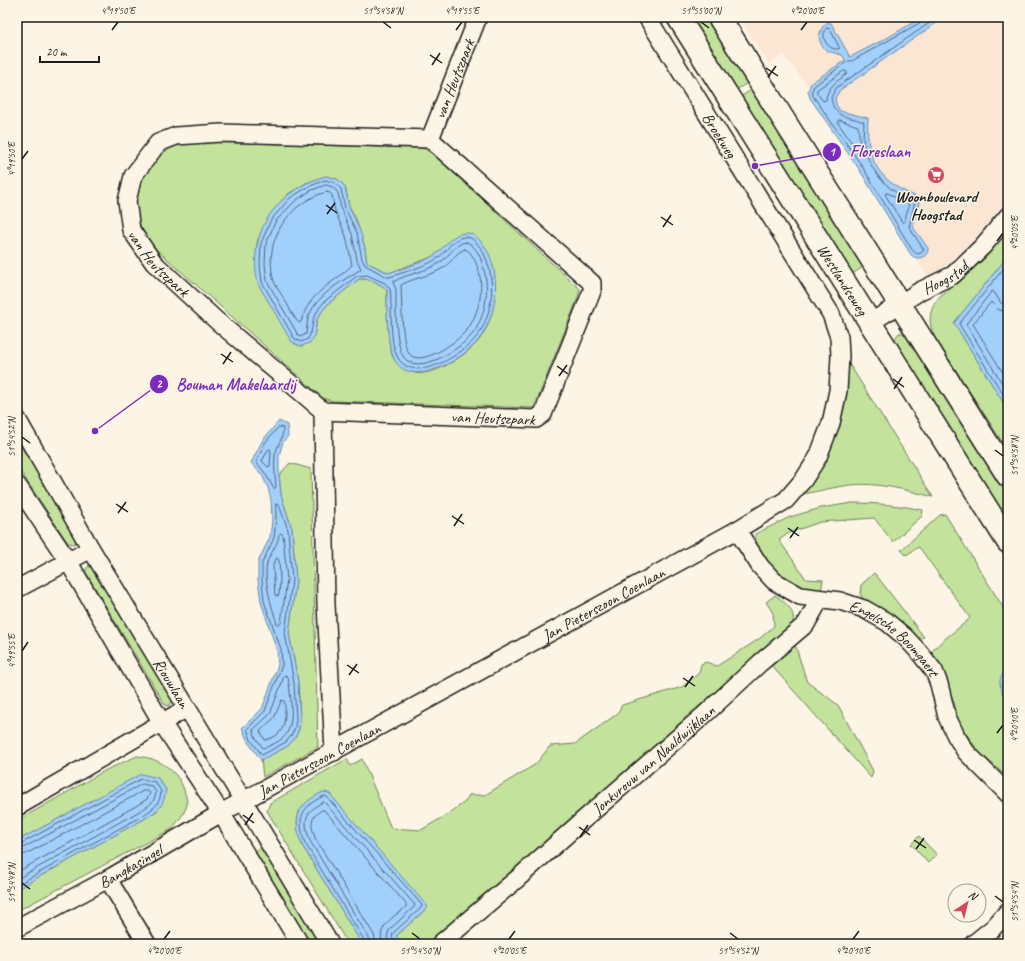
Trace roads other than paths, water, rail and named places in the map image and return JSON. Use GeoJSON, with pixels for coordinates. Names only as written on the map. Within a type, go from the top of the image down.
{"type":"FeatureCollection","features":[{"type":"Feature","properties":{"kind":"main road","name":"Westlandseweg"},"geometry":{"type":"LineString","coordinates":[[678,17],[1008,542]]}},
{"type":"Feature","properties":{"kind":"main road"},"geometry":{"type":"LineString","coordinates":[[719,17],[1008,476]]}},
{"type":"Feature","properties":{"kind":"street","name":"van Heutszpark"},"geometry":{"type":"LineString","coordinates":[[430,140],[478,17]]}},
{"type":"Feature","properties":{"kind":"street","name":"Broekweg"},"geometry":{"type":"LineString","coordinates":[[647,17],[831,314]]}},
{"type":"Feature","properties":{"kind":"street","name":"van Heutszpark"},"geometry":{"type":"LineString","coordinates":[[221,132],[430,140],[592,283],[592,291],[543,414],[536,419],[323,411],[217,321],[154,263],[131,230],[127,201],[134,176],[158,143],[176,136],[221,132]]}},
{"type":"Feature","properties":{"kind":"street","name":"Hoogstad"},"geometry":{"type":"LineString","coordinates":[[870,324],[920,291],[953,275],[983,246],[1008,216]]}},
{"type":"Feature","properties":{"kind":"street","name":"Jan Pieterszoon Coenlaan"},"geometry":{"type":"LineString","coordinates":[[243,801],[737,530],[786,500],[804,479],[818,457],[831,423],[838,391],[840,356],[838,337],[831,314]]}},
{"type":"Feature","properties":{"kind":"street"},"geometry":{"type":"LineString","coordinates":[[323,411],[326,605],[334,752]]}},
{"type":"Feature","properties":{"kind":"street","name":"Riouwlaan"},"geometry":{"type":"LineString","coordinates":[[17,419],[91,549],[330,944]]}},
{"type":"Feature","properties":{"kind":"street","name":"Riouwlaan"},"geometry":{"type":"LineString","coordinates":[[17,485],[68,561],[162,723],[221,813],[300,944]]}},
{"type":"Feature","properties":{"kind":"street","name":"Engelsche Boomgaert"},"geometry":{"type":"LineString","coordinates":[[737,530],[760,566],[774,581],[800,596],[840,601],[864,609],[887,622],[905,637],[934,671],[939,684],[947,718],[966,752],[1008,794]]}},
{"type":"Feature","properties":{"kind":"street"},"geometry":{"type":"LineString","coordinates":[[17,589],[91,549]]}},
{"type":"Feature","properties":{"kind":"street","name":"Jonkvrouw van Naaldwijklaan"},"geometry":{"type":"LineString","coordinates":[[440,944],[703,716],[806,624],[820,599]]}},
{"type":"Feature","properties":{"kind":"street"},"geometry":{"type":"LineString","coordinates":[[17,807],[187,708]]}},
{"type":"Feature","properties":{"kind":"street","name":"Bangkasingel"},"geometry":{"type":"LineString","coordinates":[[17,928],[108,879],[243,801]]}},
{"type":"Feature","properties":{"kind":"street"},"geometry":{"type":"LineString","coordinates":[[108,879],[147,944]]}},
{"type":"Feature","properties":{"kind":"street"},"geometry":{"type":"LineString","coordinates":[[973,944],[993,928],[1008,911]]}},
{"type":"Feature","properties":{"kind":"water"},"geometry":{"type":"Polygon","coordinates":[[[922,17],[945,17],[840,90],[835,98],[836,104],[840,111],[868,118],[869,147],[878,168],[885,177],[906,192],[920,198],[913,227],[928,248],[928,251],[926,255],[917,258],[912,256],[859,169],[810,98],[808,91],[811,83],[845,59],[842,55],[826,50],[821,43],[820,32],[828,22],[831,23],[850,57],[887,38],[922,17]]]}},
{"type":"Feature","properties":{"kind":"water"},"geometry":{"type":"Polygon","coordinates":[[[326,176],[337,179],[345,187],[349,206],[360,231],[368,263],[389,273],[432,257],[453,237],[462,233],[468,233],[475,236],[483,244],[489,254],[495,274],[496,285],[494,306],[482,335],[465,353],[440,368],[426,372],[413,372],[402,368],[394,359],[391,352],[388,325],[387,290],[378,283],[363,279],[359,279],[328,304],[323,310],[317,319],[314,337],[311,342],[302,346],[291,341],[258,283],[256,264],[257,247],[262,230],[270,215],[280,202],[293,191],[309,182],[326,176]]]}},
{"type":"Feature","properties":{"kind":"water"},"geometry":{"type":"Polygon","coordinates":[[[1008,256],[1008,286],[1003,291],[1008,299],[1008,410],[954,323],[1008,256]]]}},
{"type":"Feature","properties":{"kind":"water"},"geometry":{"type":"Polygon","coordinates":[[[279,421],[287,425],[288,436],[283,442],[279,456],[279,475],[281,495],[292,529],[296,580],[289,633],[298,682],[300,719],[299,729],[295,738],[288,746],[261,760],[248,742],[242,728],[262,709],[278,665],[277,651],[261,602],[258,580],[258,562],[270,537],[272,520],[271,500],[268,488],[262,475],[251,463],[262,441],[279,421]]]}},
{"type":"Feature","properties":{"kind":"water"},"geometry":{"type":"Polygon","coordinates":[[[1008,670],[1008,699],[1001,688],[1000,680],[1001,676],[1008,670]]]}},
{"type":"Feature","properties":{"kind":"water"},"geometry":{"type":"Polygon","coordinates":[[[141,774],[158,778],[166,790],[160,808],[144,819],[17,889],[17,841],[141,774]]]}},
{"type":"Feature","properties":{"kind":"water"},"geometry":{"type":"Polygon","coordinates":[[[323,792],[329,793],[428,907],[396,936],[403,944],[362,944],[302,845],[297,827],[299,813],[307,802],[323,792]]]}},
{"type":"Feature","properties":{"kind":"place","name":"Floreslaan"},"geometry":{"type":"Point","coordinates":[755,166]}},
{"type":"Feature","properties":{"kind":"place","name":"Woonboulevard Hoogstad"},"geometry":{"type":"Point","coordinates":[936,175]}},
{"type":"Feature","properties":{"kind":"place","name":"Bouman Makelaardij"},"geometry":{"type":"Point","coordinates":[95,431]}}]}
